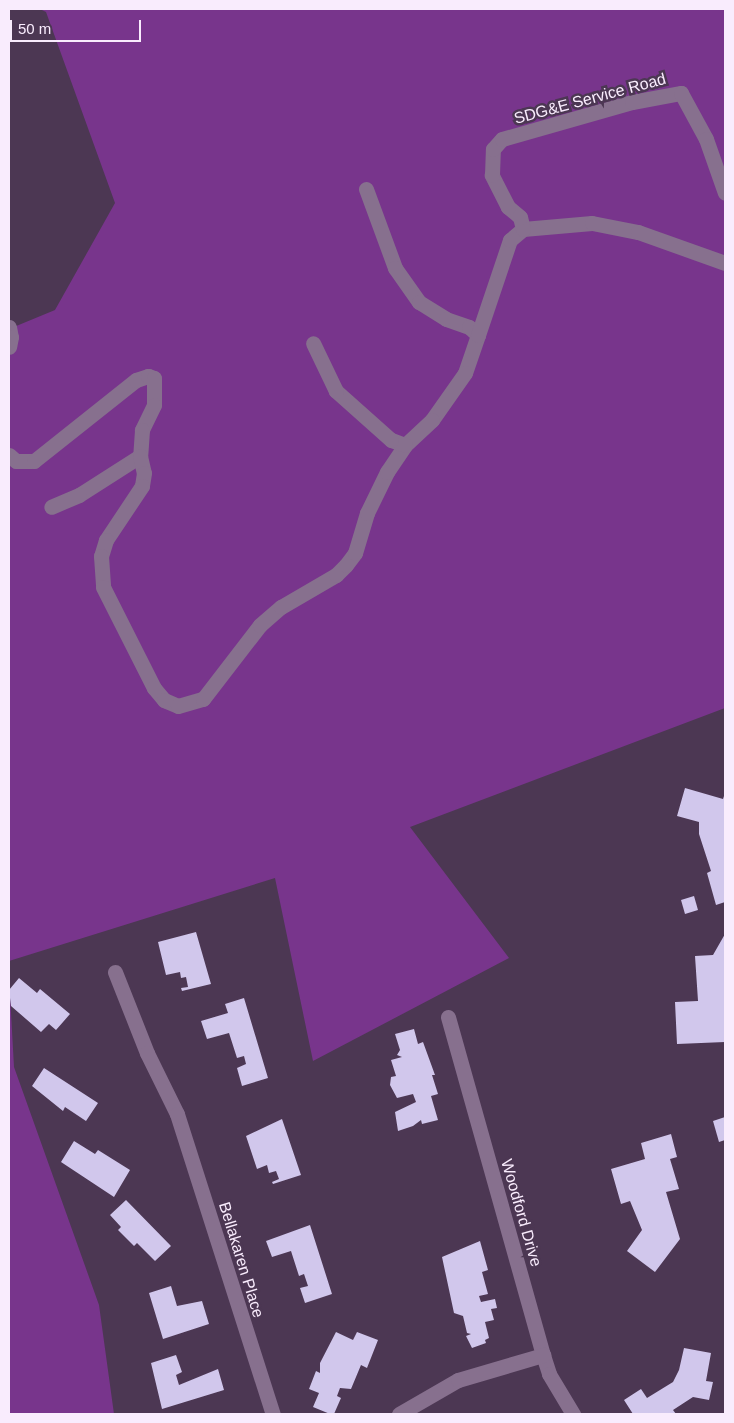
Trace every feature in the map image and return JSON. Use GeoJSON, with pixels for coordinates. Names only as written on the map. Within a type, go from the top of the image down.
{"type":"FeatureCollection","features":[{"type":"Feature","properties":{"kind":"street","name":"SDG&E Service Road"},"geometry":{"type":"LineString","coordinates":[[523,229],[520,217],[508,207],[492,175],[493,150],[502,139],[632,102],[681,93],[706,139],[725,193]]}},
{"type":"Feature","properties":{"kind":"street"},"geometry":{"type":"LineString","coordinates":[[366,188],[396,268],[419,302],[446,319],[469,327],[478,335]]}},
{"type":"Feature","properties":{"kind":"street"},"geometry":{"type":"LineString","coordinates":[[9,455],[16,461],[34,461],[136,380],[148,376],[154,378],[154,404],[142,430],[140,456],[144,473],[142,486],[106,540],[101,556],[104,587],[154,688],[164,700],[178,706],[202,699],[260,625],[281,607],[336,575],[346,566],[355,553],[367,513],[387,472],[405,445],[432,420],[465,373],[510,240],[523,229],[592,223],[638,232],[725,260]]}},
{"type":"Feature","properties":{"kind":"street"},"geometry":{"type":"LineString","coordinates":[[9,327],[11,338],[9,347]]}},
{"type":"Feature","properties":{"kind":"street"},"geometry":{"type":"LineString","coordinates":[[313,343],[336,391],[391,440],[405,445]]}},
{"type":"Feature","properties":{"kind":"street"},"geometry":{"type":"LineString","coordinates":[[51,507],[79,495],[140,456]]}},
{"type":"Feature","properties":{"kind":"street","name":"Bellakaren Place"},"geometry":{"type":"LineString","coordinates":[[115,972],[177,1114],[273,1414]]}},
{"type":"Feature","properties":{"kind":"street","name":"Woodford Drive"},"geometry":{"type":"LineString","coordinates":[[448,1017],[543,1355],[549,1374],[573,1414]]}},
{"type":"Feature","properties":{"kind":"street"},"geometry":{"type":"LineString","coordinates":[[398,1414],[458,1380],[543,1355]]}},
{"type":"Feature","properties":{"kind":"shaded area"},"geometry":{"type":"Polygon","coordinates":[[[40,9],[725,9],[725,708],[410,827],[509,958],[313,1061],[275,878],[9,961],[9,329],[55,310],[115,203],[46,12],[40,9]]]}},
{"type":"Feature","properties":{"kind":"shaded area"},"geometry":{"type":"Polygon","coordinates":[[[9,976],[14,1067],[99,1305],[114,1414],[9,1414],[9,976]]]}},
{"type":"Feature","properties":{"kind":"building"},"geometry":{"type":"Polygon","coordinates":[[[685,788],[723,799],[725,793],[725,902],[716,905],[707,873],[711,871],[699,834],[699,822],[677,816],[685,788]]]}},
{"type":"Feature","properties":{"kind":"building"},"geometry":{"type":"Polygon","coordinates":[[[694,896],[698,910],[685,914],[681,900],[694,896]]]}},
{"type":"Feature","properties":{"kind":"building"},"geometry":{"type":"Polygon","coordinates":[[[196,932],[211,984],[182,991],[181,988],[188,987],[186,977],[181,978],[180,972],[166,975],[158,942],[196,932]]]}},
{"type":"Feature","properties":{"kind":"building"},"geometry":{"type":"Polygon","coordinates":[[[725,934],[725,1042],[677,1044],[675,1002],[698,1001],[695,956],[713,955],[725,934]]]}},
{"type":"Feature","properties":{"kind":"building"},"geometry":{"type":"Polygon","coordinates":[[[19,978],[37,993],[40,989],[70,1014],[56,1030],[49,1024],[41,1032],[11,1006],[9,990],[19,978]]]}},
{"type":"Feature","properties":{"kind":"building"},"geometry":{"type":"Polygon","coordinates":[[[244,998],[268,1078],[242,1086],[237,1068],[246,1064],[244,1056],[237,1058],[229,1033],[207,1039],[201,1021],[228,1013],[225,1004],[244,998]]]}},
{"type":"Feature","properties":{"kind":"building"},"geometry":{"type":"Polygon","coordinates":[[[414,1029],[418,1044],[423,1042],[435,1075],[432,1075],[438,1094],[431,1096],[438,1120],[422,1124],[421,1120],[413,1126],[398,1131],[395,1112],[416,1102],[413,1094],[397,1098],[390,1085],[391,1077],[396,1076],[391,1060],[402,1057],[397,1055],[400,1050],[395,1034],[414,1029]]]}},
{"type":"Feature","properties":{"kind":"building"},"geometry":{"type":"Polygon","coordinates":[[[44,1068],[98,1103],[86,1121],[65,1107],[63,1111],[32,1086],[44,1068]]]}},
{"type":"Feature","properties":{"kind":"building"},"geometry":{"type":"Polygon","coordinates":[[[725,1117],[725,1140],[719,1142],[713,1121],[725,1117]]]}},
{"type":"Feature","properties":{"kind":"building"},"geometry":{"type":"Polygon","coordinates":[[[282,1119],[301,1175],[273,1184],[272,1182],[279,1179],[276,1171],[269,1173],[267,1165],[257,1169],[246,1136],[282,1119]]]}},
{"type":"Feature","properties":{"kind":"building"},"geometry":{"type":"Polygon","coordinates":[[[671,1134],[677,1157],[670,1159],[679,1189],[666,1192],[680,1239],[655,1272],[627,1251],[642,1230],[630,1201],[621,1204],[611,1169],[645,1159],[641,1143],[671,1134]]]}},
{"type":"Feature","properties":{"kind":"building"},"geometry":{"type":"Polygon","coordinates":[[[74,1141],[95,1154],[98,1150],[130,1170],[114,1197],[61,1162],[74,1141]]]}},
{"type":"Feature","properties":{"kind":"building"},"geometry":{"type":"Polygon","coordinates":[[[126,1200],[171,1246],[155,1261],[137,1243],[134,1246],[118,1230],[121,1227],[110,1215],[126,1200]]]}},
{"type":"Feature","properties":{"kind":"building"},"geometry":{"type":"Polygon","coordinates":[[[310,1225],[332,1294],[305,1303],[300,1288],[308,1286],[304,1274],[299,1276],[291,1251],[272,1257],[266,1241],[310,1225]]]}},
{"type":"Feature","properties":{"kind":"building"},"geometry":{"type":"Polygon","coordinates":[[[480,1241],[488,1270],[482,1272],[488,1294],[479,1296],[481,1302],[495,1299],[497,1308],[491,1309],[494,1320],[485,1322],[489,1338],[485,1340],[486,1343],[472,1348],[466,1336],[471,1334],[467,1333],[463,1316],[454,1313],[442,1257],[480,1241]]]}},
{"type":"Feature","properties":{"kind":"building"},"geometry":{"type":"Polygon","coordinates":[[[171,1286],[177,1306],[202,1301],[209,1324],[163,1339],[149,1293],[171,1286]]]}},
{"type":"Feature","properties":{"kind":"building"},"geometry":{"type":"Polygon","coordinates":[[[336,1332],[353,1340],[357,1332],[378,1340],[367,1368],[361,1365],[351,1389],[340,1388],[337,1396],[341,1398],[334,1414],[330,1414],[313,1407],[319,1393],[309,1389],[316,1371],[320,1373],[320,1363],[336,1332]]]}},
{"type":"Feature","properties":{"kind":"building"},"geometry":{"type":"Polygon","coordinates":[[[684,1348],[711,1353],[706,1381],[713,1382],[709,1400],[693,1397],[673,1410],[676,1414],[633,1414],[624,1400],[641,1389],[647,1398],[673,1382],[679,1370],[684,1348]]]}},
{"type":"Feature","properties":{"kind":"building"},"geometry":{"type":"Polygon","coordinates":[[[176,1355],[182,1372],[176,1375],[179,1385],[218,1369],[224,1390],[162,1409],[151,1363],[176,1355]]]}}]}
